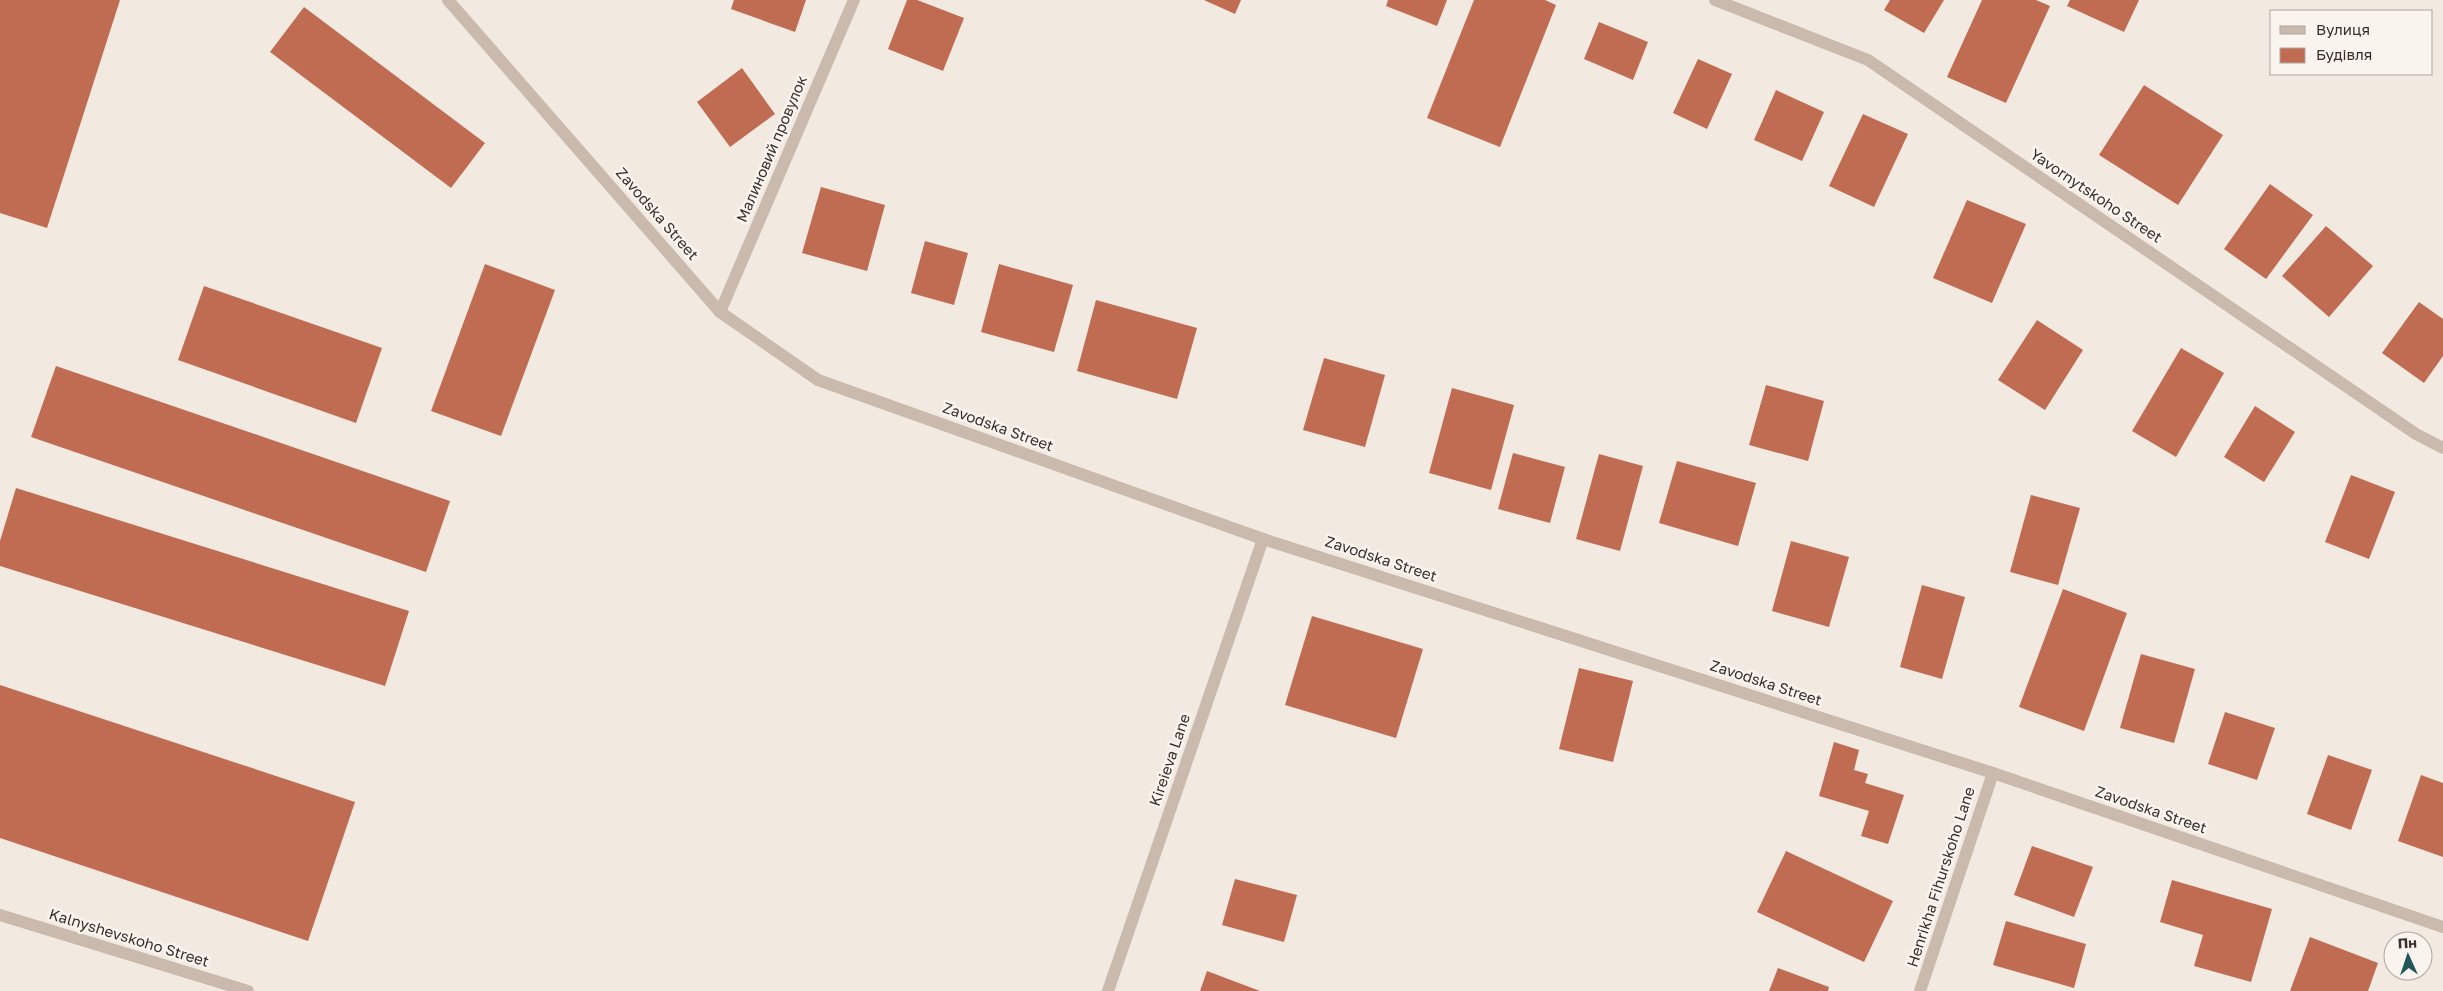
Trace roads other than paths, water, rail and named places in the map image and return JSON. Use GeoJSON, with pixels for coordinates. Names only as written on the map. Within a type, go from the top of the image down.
{"type":"FeatureCollection","features":[{"type":"Feature","properties":{"kind":"street","name":"Zavodska Street"},"geometry":{"type":"LineString","coordinates":[[448,0],[720,312],[818,380],[1263,539],[1993,772],[2443,927]]}},
{"type":"Feature","properties":{"kind":"street","name":"Малиновий провулок"},"geometry":{"type":"LineString","coordinates":[[720,312],[854,0]]}},
{"type":"Feature","properties":{"kind":"street","name":"Yavornytskoho Street"},"geometry":{"type":"LineString","coordinates":[[1715,0],[1868,60],[2416,434],[2443,448]]}},
{"type":"Feature","properties":{"kind":"street","name":"Kireieva Lane"},"geometry":{"type":"LineString","coordinates":[[1108,991],[1263,539]]}},
{"type":"Feature","properties":{"kind":"street","name":"Henrikha Fihurskoho Lane"},"geometry":{"type":"LineString","coordinates":[[1920,991],[1993,772]]}},
{"type":"Feature","properties":{"kind":"street","name":"Kalnyshevskoho Street"},"geometry":{"type":"LineString","coordinates":[[0,915],[248,991]]}}]}
